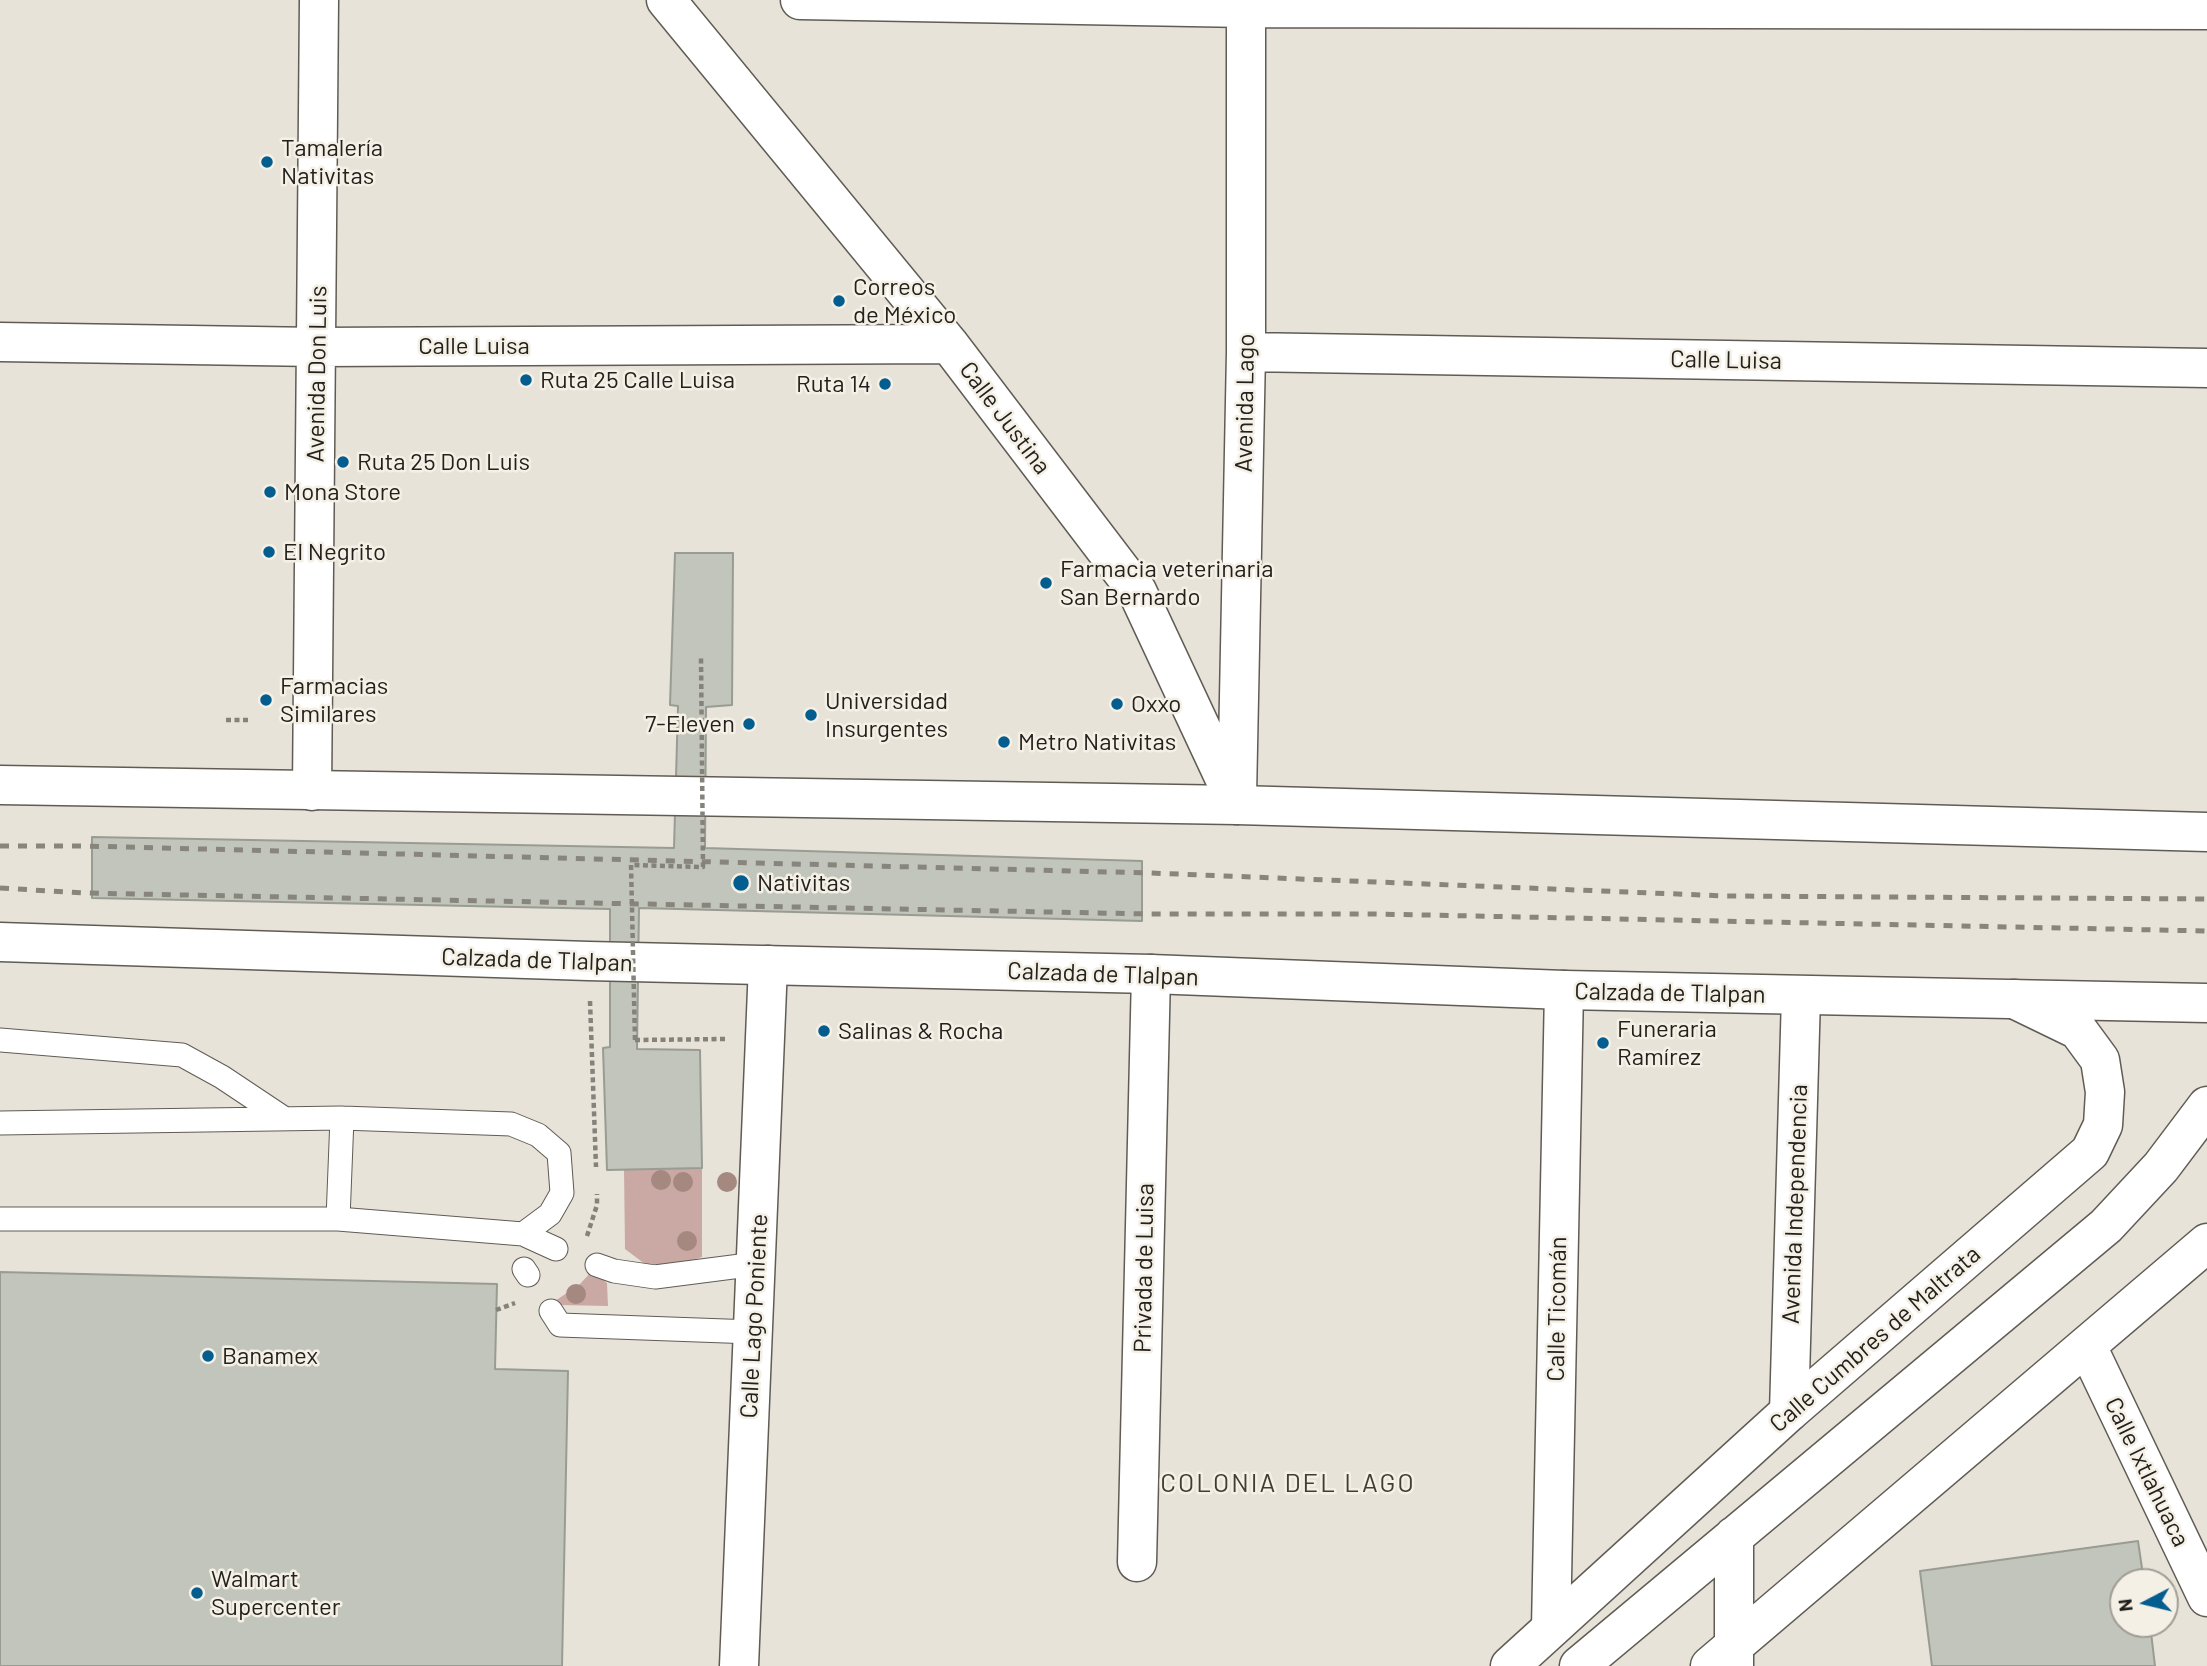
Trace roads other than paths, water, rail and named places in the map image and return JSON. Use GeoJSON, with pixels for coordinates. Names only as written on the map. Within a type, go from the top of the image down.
{"type":"FeatureCollection","features":[{"type":"Feature","properties":{"kind":"main road","name":"Avenida Don Luis"},"geometry":{"type":"LineString","coordinates":[[312,791],[319,0]]}},
{"type":"Feature","properties":{"kind":"main road","name":"Calle Justina"},"geometry":{"type":"LineString","coordinates":[[666,0],[949,344],[1137,591],[1237,805]]}},
{"type":"Feature","properties":{"kind":"main road"},"geometry":{"type":"LineString","coordinates":[[800,0],[2207,10]]}},
{"type":"Feature","properties":{"kind":"main road","name":"Avenida Lago"},"geometry":{"type":"LineString","coordinates":[[1237,805],[1246,352],[1246,4]]}},
{"type":"Feature","properties":{"kind":"main road","name":"Calle Luisa"},"geometry":{"type":"LineString","coordinates":[[0,342],[317,347],[949,344]]}},
{"type":"Feature","properties":{"kind":"main road","name":"Calle Luisa"},"geometry":{"type":"LineString","coordinates":[[1246,352],[2207,368]]}},
{"type":"Feature","properties":{"kind":"main road"},"geometry":{"type":"LineString","coordinates":[[0,785],[1237,805],[2207,832]]}},
{"type":"Feature","properties":{"kind":"main road","name":"Calzada de Tlalpan"},"geometry":{"type":"LineString","coordinates":[[0,942],[588,961],[1151,974],[1564,990],[2207,1003]]}},
{"type":"Feature","properties":{"kind":"main road","name":"Calle Lago Poniente"},"geometry":{"type":"LineString","coordinates":[[739,1666],[768,965]]}},
{"type":"Feature","properties":{"kind":"main road","name":"Privada de Luisa"},"geometry":{"type":"LineString","coordinates":[[1137,1562],[1151,974]]}},
{"type":"Feature","properties":{"kind":"main road","name":"Calle Ticomán"},"geometry":{"type":"LineString","coordinates":[[1551,1628],[1564,990]]}},
{"type":"Feature","properties":{"kind":"main road","name":"Avenida Independencia"},"geometry":{"type":"LineString","coordinates":[[1789,1412],[1801,996]]}},
{"type":"Feature","properties":{"kind":"main road","name":"Calle Cumbres de Maltrata"},"geometry":{"type":"LineString","coordinates":[[1510,1666],[1789,1412],[2090,1152],[2103,1125],[2105,1092],[2100,1060],[2078,1030],[2014,999]]}},
{"type":"Feature","properties":{"kind":"main road"},"geometry":{"type":"LineString","coordinates":[[1579,1666],[2106,1226],[2161,1167],[2207,1106]]}},
{"type":"Feature","properties":{"kind":"main road"},"geometry":{"type":"LineString","coordinates":[[1726,1660],[2207,1243]]}},
{"type":"Feature","properties":{"kind":"main road","name":"Calle Ixtlahuaca"},"geometry":{"type":"LineString","coordinates":[[2087,1346],[2207,1597]]}},
{"type":"Feature","properties":{"kind":"main road"},"geometry":{"type":"LineString","coordinates":[[1726,1660],[1734,1536]]}},
{"type":"Feature","properties":{"kind":"lane"},"geometry":{"type":"LineString","coordinates":[[0,1040],[182,1055],[222,1077],[285,1119]]}},
{"type":"Feature","properties":{"kind":"lane"},"geometry":{"type":"LineString","coordinates":[[338,1219],[342,1118]]}},
{"type":"Feature","properties":{"kind":"lane"},"geometry":{"type":"LineString","coordinates":[[0,1123],[342,1118],[511,1124],[538,1135],[559,1153],[562,1193],[550,1214],[523,1234]]}},
{"type":"Feature","properties":{"kind":"lane"},"geometry":{"type":"LineString","coordinates":[[0,1219],[338,1219],[523,1234],[556,1248]]}},
{"type":"Feature","properties":{"kind":"lane"},"geometry":{"type":"LineString","coordinates":[[597,1265],[614,1271],[655,1277],[756,1264]]}},
{"type":"Feature","properties":{"kind":"lane"},"geometry":{"type":"LineString","coordinates":[[551,1311],[560,1325],[753,1332]]}},
{"type":"Feature","properties":{"kind":"railway"},"geometry":{"type":"LineString","coordinates":[[0,846],[1151,873],[1727,896],[2207,899]]}},
{"type":"Feature","properties":{"kind":"railway"},"geometry":{"type":"LineString","coordinates":[[0,888],[84,893],[1150,914],[1376,914],[2207,931]]}},
{"type":"Feature","properties":{"kind":"place","name":"Tamalería Nativitas"},"geometry":{"type":"Point","coordinates":[267,162]}},
{"type":"Feature","properties":{"kind":"place","name":"Correos de México"},"geometry":{"type":"Point","coordinates":[839,301]}},
{"type":"Feature","properties":{"kind":"place","name":"Ruta 25 Calle Luisa"},"geometry":{"type":"Point","coordinates":[526,380]}},
{"type":"Feature","properties":{"kind":"place","name":"Ruta 14"},"geometry":{"type":"Point","coordinates":[885,384]}},
{"type":"Feature","properties":{"kind":"place","name":"Ruta 25 Don Luis"},"geometry":{"type":"Point","coordinates":[343,462]}},
{"type":"Feature","properties":{"kind":"place","name":"Mona Store"},"geometry":{"type":"Point","coordinates":[270,492]}},
{"type":"Feature","properties":{"kind":"place","name":"El Negrito"},"geometry":{"type":"Point","coordinates":[269,552]}},
{"type":"Feature","properties":{"kind":"place","name":"Farmacia veterinaria San Bernardo"},"geometry":{"type":"Point","coordinates":[1046,583]}},
{"type":"Feature","properties":{"kind":"place","name":"Farmacias Similares"},"geometry":{"type":"Point","coordinates":[266,700]}},
{"type":"Feature","properties":{"kind":"place","name":"Oxxo"},"geometry":{"type":"Point","coordinates":[1117,704]}},
{"type":"Feature","properties":{"kind":"place","name":"Universidad Insurgentes"},"geometry":{"type":"Point","coordinates":[811,715]}},
{"type":"Feature","properties":{"kind":"place","name":"7-Eleven"},"geometry":{"type":"Point","coordinates":[749,724]}},
{"type":"Feature","properties":{"kind":"place","name":"Metro Nativitas"},"geometry":{"type":"Point","coordinates":[1004,742]}},
{"type":"Feature","properties":{"kind":"place","name":"Nativitas"},"geometry":{"type":"Point","coordinates":[741,883]}},
{"type":"Feature","properties":{"kind":"place","name":"Salinas & Rocha"},"geometry":{"type":"Point","coordinates":[824,1031]}},
{"type":"Feature","properties":{"kind":"place","name":"Funeraria Ramírez"},"geometry":{"type":"Point","coordinates":[1603,1043]}},
{"type":"Feature","properties":{"kind":"place","name":"Banamex"},"geometry":{"type":"Point","coordinates":[208,1356]}},
{"type":"Feature","properties":{"kind":"place","name":"Walmart Supercenter"},"geometry":{"type":"Point","coordinates":[197,1593]}},
{"type":"Feature","properties":{"kind":"district","name":"COLONIA DEL LAGO"},"geometry":{"type":"Point","coordinates":[1288,1483]}}]}
